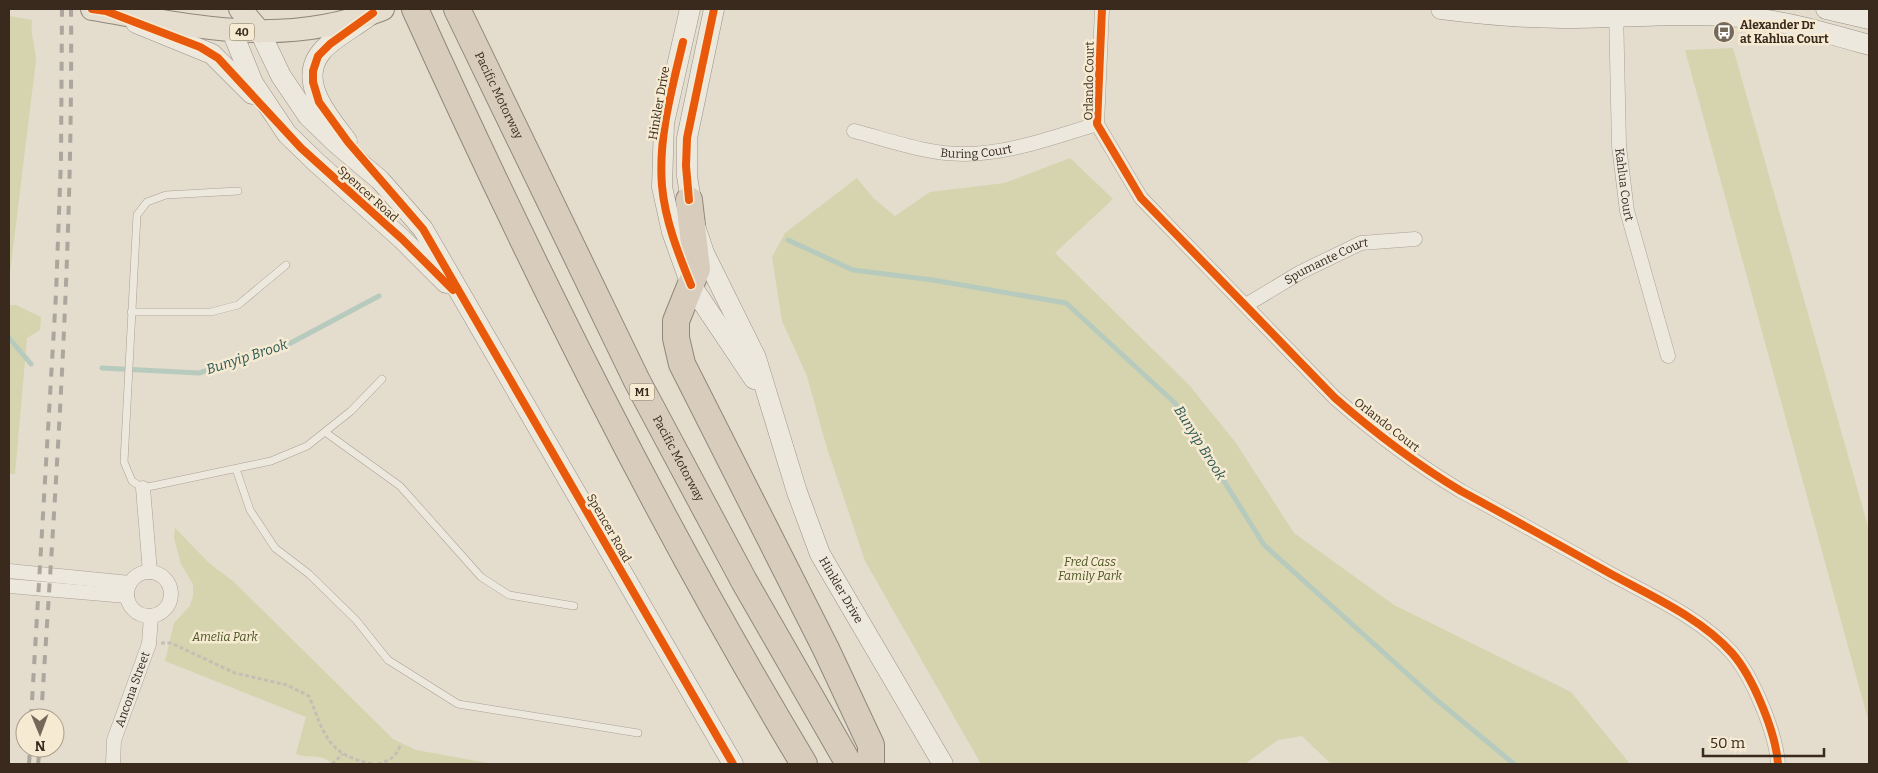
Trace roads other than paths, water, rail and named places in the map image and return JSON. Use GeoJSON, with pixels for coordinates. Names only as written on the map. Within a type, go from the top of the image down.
{"type":"FeatureCollection","features":[{"type":"Feature","properties":{"kind":"highway"},"geometry":{"type":"LineString","coordinates":[[415,9],[483,160],[616,430],[692,571],[804,764]]}},
{"type":"Feature","properties":{"kind":"highway","name":"Pacific Motorway"},"geometry":{"type":"LineString","coordinates":[[457,9],[637,381],[744,581],[849,764]]}},
{"type":"Feature","properties":{"kind":"highway"},"geometry":{"type":"LineString","coordinates":[[689,200],[697,269],[680,307],[676,328],[682,364],[826,650],[871,745],[871,764]]}},
{"type":"Feature","properties":{"kind":"main road"},"geometry":{"type":"LineString","coordinates":[[225,9],[232,31]]}},
{"type":"Feature","properties":{"kind":"main road"},"geometry":{"type":"LineString","coordinates":[[240,9],[260,32]]}},
{"type":"Feature","properties":{"kind":"main road","name":"40"},"geometry":{"type":"LineString","coordinates":[[100,10],[232,31],[260,32],[324,28],[378,11]]}},
{"type":"Feature","properties":{"kind":"street"},"geometry":{"type":"LineString","coordinates":[[679,9],[683,42]]}},
{"type":"Feature","properties":{"kind":"street","name":"Hinkler Drive"},"geometry":{"type":"LineString","coordinates":[[690,9],[664,123],[662,173],[668,218],[691,285],[711,317],[743,361],[768,402]]}},
{"type":"Feature","properties":{"kind":"street","name":"Hinkler Drive"},"geometry":{"type":"LineString","coordinates":[[714,9],[688,131],[686,160],[689,200],[704,253],[752,348],[796,492],[820,554],[943,764]]}},
{"type":"Feature","properties":{"kind":"street","name":"Orlando Court"},"geometry":{"type":"LineString","coordinates":[[1102,9],[1098,124],[1141,198],[1336,398],[1370,429],[1408,457],[1461,491],[1680,612],[1723,645],[1733,654],[1757,694],[1777,750],[1778,764]]}},
{"type":"Feature","properties":{"kind":"street"},"geometry":{"type":"LineString","coordinates":[[1441,9],[1522,17],[1616,13],[1742,17],[1804,28],[1869,45]]}},
{"type":"Feature","properties":{"kind":"street"},"geometry":{"type":"LineString","coordinates":[[1826,9],[1869,19]]}},
{"type":"Feature","properties":{"kind":"street"},"geometry":{"type":"LineString","coordinates":[[100,10],[195,45],[212,54],[227,67],[279,123]]}},
{"type":"Feature","properties":{"kind":"street"},"geometry":{"type":"LineString","coordinates":[[378,11],[321,52],[314,66],[313,82],[319,102],[334,124],[380,180]]}},
{"type":"Feature","properties":{"kind":"street","name":"Kahlua Court"},"geometry":{"type":"LineString","coordinates":[[1616,13],[1619,146],[1627,211],[1668,356]]}},
{"type":"Feature","properties":{"kind":"street","name":"Spencer Road"},"geometry":{"type":"LineString","coordinates":[[232,31],[250,76],[279,123],[301,148],[402,239],[465,303]]}},
{"type":"Feature","properties":{"kind":"street","name":"Spencer Road"},"geometry":{"type":"LineString","coordinates":[[260,32],[281,76],[308,116],[336,143],[380,180],[423,229],[732,764]]}},
{"type":"Feature","properties":{"kind":"street","name":"Buring Court"},"geometry":{"type":"LineString","coordinates":[[854,131],[941,152],[978,154],[1061,135],[1098,124]]}},
{"type":"Feature","properties":{"kind":"street","name":"Spumante Court"},"geometry":{"type":"LineString","coordinates":[[1246,305],[1301,272],[1361,243],[1415,240]]}},
{"type":"Feature","properties":{"kind":"street"},"geometry":{"type":"LineString","coordinates":[[143,488],[150,572]]}},
{"type":"Feature","properties":{"kind":"street"},"geometry":{"type":"LineString","coordinates":[[9,571],[128,590]]}},
{"type":"Feature","properties":{"kind":"street"},"geometry":{"type":"LineString","coordinates":[[150,572],[164,577],[171,590],[169,604],[164,610],[151,616],[144,616],[132,609],[128,590],[138,575],[150,572]]}},
{"type":"Feature","properties":{"kind":"street"},"geometry":{"type":"LineString","coordinates":[[9,586],[128,590]]}},
{"type":"Feature","properties":{"kind":"street","name":"Ancona Street"},"geometry":{"type":"LineString","coordinates":[[113,764],[114,740],[149,644],[151,616]]}},
{"type":"Feature","properties":{"kind":"lane"},"geometry":{"type":"LineString","coordinates":[[238,191],[166,194],[147,202],[137,215],[124,462],[132,481],[143,488],[271,461],[307,446],[351,411],[382,379]]}},
{"type":"Feature","properties":{"kind":"lane"},"geometry":{"type":"LineString","coordinates":[[131,312],[211,312],[238,305],[286,265]]}},
{"type":"Feature","properties":{"kind":"lane"},"geometry":{"type":"LineString","coordinates":[[325,432],[400,486],[481,577],[508,595],[574,606]]}},
{"type":"Feature","properties":{"kind":"lane"},"geometry":{"type":"LineString","coordinates":[[236,469],[250,510],[274,548],[309,574],[356,620],[388,660],[458,704],[638,733]]}},
{"type":"Feature","properties":{"kind":"waterway","name":"Bunyip Brook"},"geometry":{"type":"LineString","coordinates":[[788,240],[853,270],[933,280],[1066,303],[1175,403],[1264,545],[1433,697],[1514,764]]}},
{"type":"Feature","properties":{"kind":"waterway","name":"Bunyip Brook"},"geometry":{"type":"LineString","coordinates":[[102,368],[199,373],[285,346],[379,296]]}},
{"type":"Feature","properties":{"kind":"waterway","name":"Bunyip Brook"},"geometry":{"type":"LineString","coordinates":[[9,338],[31,364]]}},
{"type":"Feature","properties":{"kind":"railway"},"geometry":{"type":"LineString","coordinates":[[32,708],[56,294],[61,159],[62,9]]}},
{"type":"Feature","properties":{"kind":"railway"},"geometry":{"type":"LineString","coordinates":[[42,708],[58,452],[66,275],[71,98],[71,9]]}},
{"type":"Feature","properties":{"kind":"railway"},"geometry":{"type":"LineString","coordinates":[[29,758],[29,764]]}},
{"type":"Feature","properties":{"kind":"railway"},"geometry":{"type":"LineString","coordinates":[[38,764],[39,758]]}},
{"type":"Feature","properties":{"kind":"place","name":"Alexander Dr at Kahlua Court"},"geometry":{"type":"Point","coordinates":[1724,32]}},
{"type":"Feature","properties":{"kind":"park label","name":"Fred Cass Family Park"},"geometry":{"type":"Point","coordinates":[1090,569]}},
{"type":"Feature","properties":{"kind":"park label","name":"Amelia Park"},"geometry":{"type":"Point","coordinates":[225,637]}}]}
